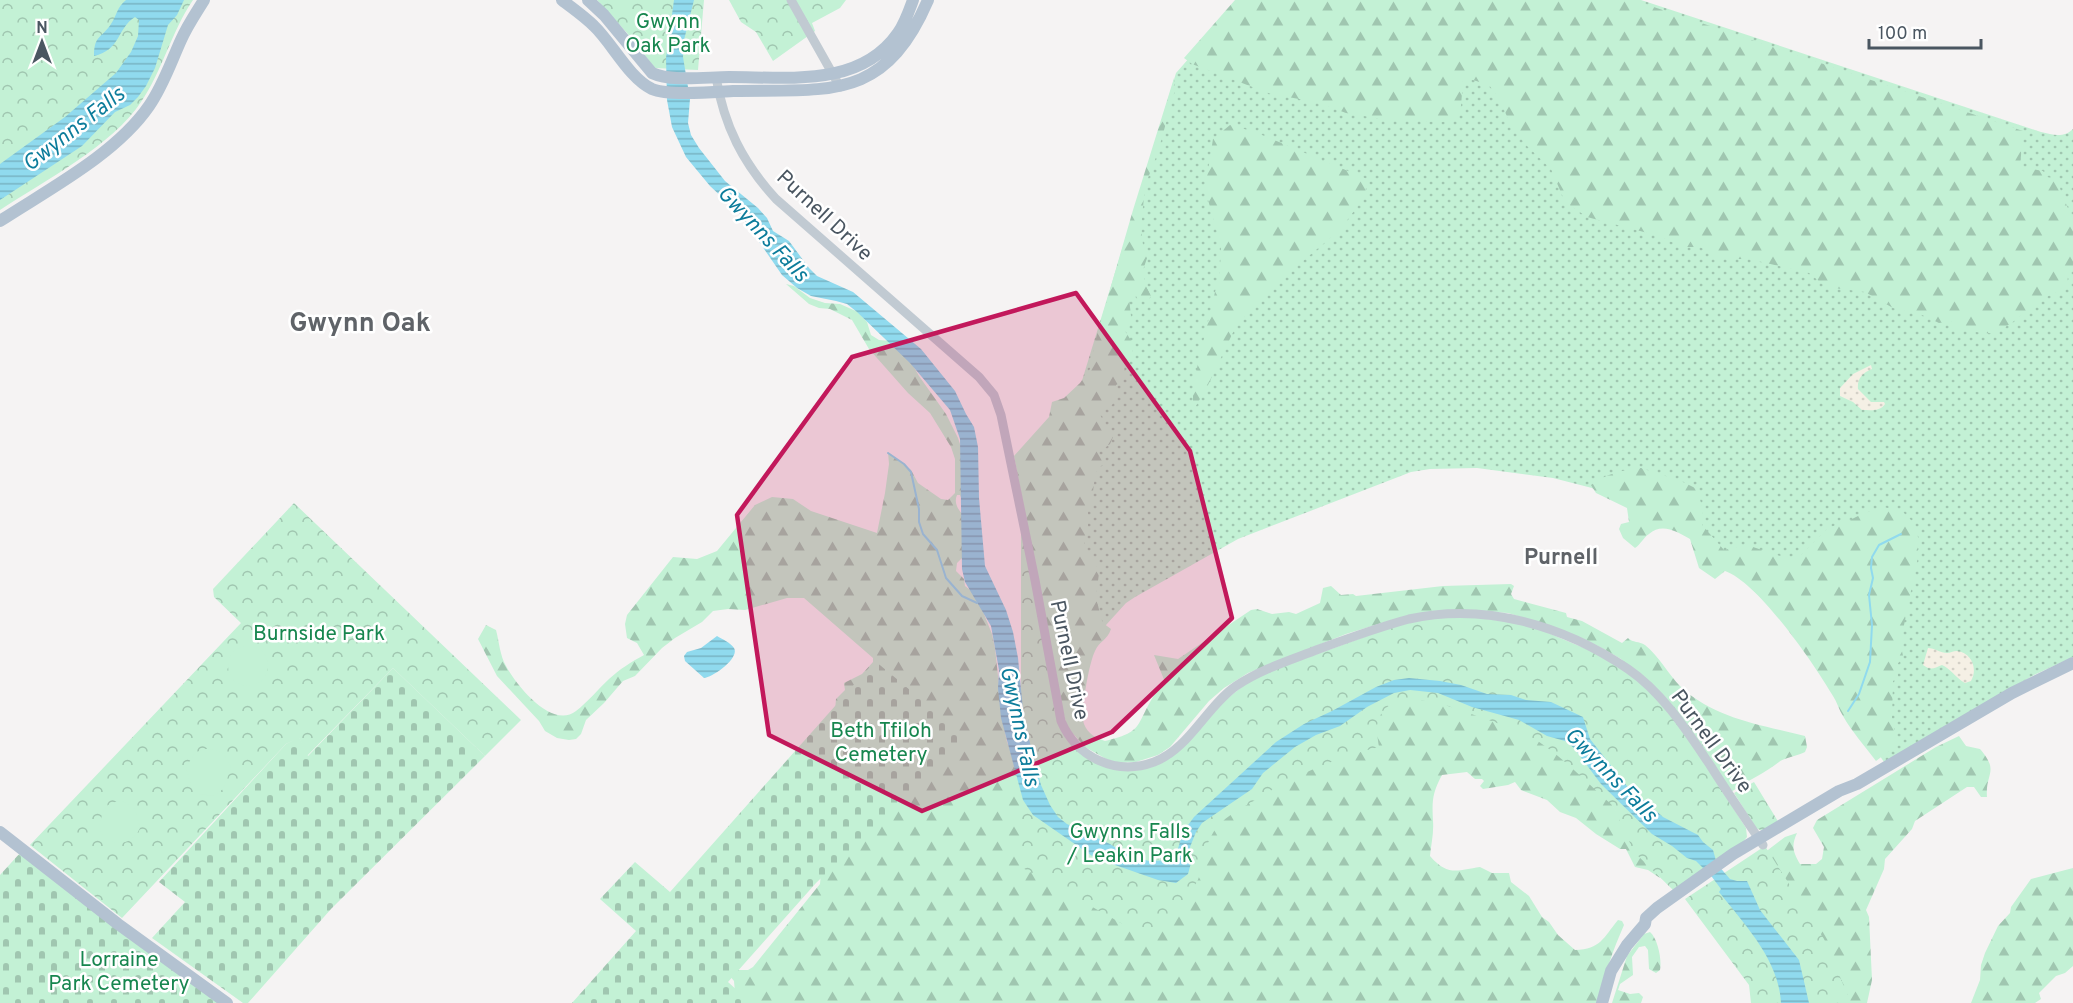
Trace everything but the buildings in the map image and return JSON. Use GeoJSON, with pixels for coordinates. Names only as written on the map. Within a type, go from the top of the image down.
{"type":"FeatureCollection","features":[{"type":"Feature","properties":{"kind":"main road"},"geometry":{"type":"LineString","coordinates":[[0,221],[98,157],[130,129],[146,111],[160,89],[182,39],[204,0]]}},
{"type":"Feature","properties":{"kind":"main road"},"geometry":{"type":"LineString","coordinates":[[588,0],[652,73],[662,76],[692,77],[800,77],[834,74],[859,66],[879,54],[897,33],[914,0]]}},
{"type":"Feature","properties":{"kind":"main road"},"geometry":{"type":"LineString","coordinates":[[566,4],[594,26],[647,86],[662,92],[719,92],[840,87],[864,78],[887,64],[907,42],[928,0]]}},
{"type":"Feature","properties":{"kind":"main road"},"geometry":{"type":"LineString","coordinates":[[566,4],[586,4],[598,10]]}},
{"type":"Feature","properties":{"kind":"main road"},"geometry":{"type":"LineString","coordinates":[[1602,1003],[1611,971],[1627,945],[1645,924],[1652,923],[1693,886],[1736,857],[1851,792],[1857,784],[2012,693],[2073,663]]}},
{"type":"Feature","properties":{"kind":"main road"},"geometry":{"type":"LineString","coordinates":[[0,832],[118,924],[227,1003]]}},
{"type":"Feature","properties":{"kind":"main road"},"geometry":{"type":"LineString","coordinates":[[1609,1003],[1618,960]]}},
{"type":"Feature","properties":{"kind":"street"},"geometry":{"type":"LineString","coordinates":[[791,0],[840,87]]}},
{"type":"Feature","properties":{"kind":"street","name":"Purnell Drive"},"geometry":{"type":"LineString","coordinates":[[716,77],[741,154],[776,199],[979,377],[994,395],[1001,415],[1010,458],[1061,721],[1068,736],[1088,755],[1106,764],[1127,767],[1156,762],[1179,746],[1214,704],[1239,684],[1275,666],[1353,636],[1410,619],[1432,616],[1457,614],[1509,617],[1535,623],[1584,643],[1609,656],[1638,676],[1683,726],[1761,842]]}},
{"type":"Feature","properties":{"kind":"highlighted area"},"geometry":{"type":"Polygon","coordinates":[[[1076,293],[1190,451],[1232,618],[1112,732],[922,811],[769,735],[737,515],[852,357],[1076,293]]]}},
{"type":"Feature","properties":{"kind":"green space"},"geometry":{"type":"Polygon","coordinates":[[[0,0],[193,0],[185,12],[149,90],[129,118],[96,147],[0,210],[0,0]]]}},
{"type":"Feature","properties":{"kind":"green space","name":"Gwynn Oak Park"},"geometry":{"type":"Polygon","coordinates":[[[597,0],[704,0],[698,70],[655,68],[597,0]]]}},
{"type":"Feature","properties":{"kind":"green space","name":"Gwynn Oak Park"},"geometry":{"type":"Polygon","coordinates":[[[729,0],[846,0],[840,8],[812,23],[815,31],[773,61],[756,32],[741,22],[729,0]]]}},
{"type":"Feature","properties":{"kind":"green space"},"geometry":{"type":"Polygon","coordinates":[[[1235,0],[1633,0],[2023,131],[2020,167],[2043,171],[2047,177],[2052,178],[2057,175],[2061,192],[2073,220],[2073,266],[2068,274],[2067,289],[2044,299],[1998,332],[1955,329],[1951,321],[1939,323],[1922,315],[1893,308],[1865,292],[1826,287],[1809,273],[1749,259],[1722,259],[1700,247],[1683,247],[1659,236],[1587,217],[1565,202],[1551,169],[1527,146],[1511,126],[1500,100],[1489,85],[1473,80],[1463,80],[1461,106],[1452,120],[1442,122],[1382,119],[1346,113],[1316,102],[1271,94],[1192,64],[1184,58],[1235,0]]]}},
{"type":"Feature","properties":{"kind":"green space"},"geometry":{"type":"Polygon","coordinates":[[[1240,0],[1641,0],[2041,132],[2062,135],[2073,129],[2073,657],[2034,675],[1884,762],[1808,649],[1784,619],[1706,546],[1632,504],[1592,488],[1553,478],[1477,468],[1430,469],[1411,472],[1238,539],[1135,597],[1126,603],[1106,625],[1050,643],[1081,384],[1176,73],[1240,0]]]}},
{"type":"Feature","properties":{"kind":"green space"},"geometry":{"type":"Polygon","coordinates":[[[1174,78],[1175,90],[1144,197],[1141,227],[1143,245],[1148,255],[1143,270],[1145,283],[1151,296],[1147,302],[1138,300],[1135,294],[1129,298],[1131,316],[1125,331],[1132,342],[1133,357],[1124,362],[1124,378],[1116,385],[1116,397],[1112,405],[1103,407],[1099,413],[1113,437],[1110,444],[1098,453],[1103,465],[1099,467],[1095,475],[1084,544],[1085,550],[1095,561],[1099,573],[1096,597],[1101,618],[1103,623],[1111,629],[1095,651],[1088,676],[1083,718],[1090,733],[1105,741],[1132,731],[1140,722],[1154,695],[1165,682],[1154,655],[1178,659],[1251,610],[1257,609],[1272,614],[1289,612],[1296,614],[1320,603],[1323,588],[1331,586],[1341,595],[1356,596],[1443,586],[1511,584],[1514,586],[1511,594],[1514,599],[1566,613],[1567,617],[1582,621],[1622,643],[1628,638],[1645,645],[1681,687],[1709,707],[1756,724],[1805,736],[1807,747],[1805,752],[1781,761],[1731,792],[1621,659],[1598,646],[1554,627],[1508,613],[1479,611],[1385,622],[1346,634],[1248,673],[1224,688],[1209,701],[1170,747],[1158,755],[1136,762],[1120,763],[1108,760],[1085,747],[1067,727],[1062,707],[1014,456],[1049,417],[1052,402],[1064,398],[1080,383],[1090,369],[1096,338],[1174,78]]]}},
{"type":"Feature","properties":{"kind":"green space"},"geometry":{"type":"Polygon","coordinates":[[[1230,125],[1255,132],[1367,179],[1365,196],[1340,230],[1298,265],[1237,324],[1193,411],[1193,385],[1220,271],[1221,246],[1205,189],[1213,139],[1230,125]]]}},
{"type":"Feature","properties":{"kind":"green space"},"geometry":{"type":"Polygon","coordinates":[[[786,284],[794,286],[810,298],[825,303],[840,304],[858,312],[867,322],[871,335],[879,340],[891,341],[906,353],[946,414],[958,438],[964,456],[962,500],[960,495],[957,495],[956,500],[957,507],[962,514],[963,557],[957,563],[956,571],[964,579],[965,586],[974,593],[992,634],[1003,723],[1007,742],[1017,766],[1201,822],[1410,692],[1567,736],[1660,878],[1648,870],[1635,867],[1626,849],[1620,849],[1576,818],[1560,812],[1547,800],[1521,790],[1515,782],[1483,789],[1480,786],[1484,781],[1475,779],[1467,772],[1442,775],[1436,787],[1433,798],[1430,856],[1436,863],[1448,870],[1480,867],[1492,873],[1509,873],[1511,882],[1529,896],[1542,917],[1575,950],[1596,945],[1618,920],[1622,921],[1624,925],[1609,963],[1599,1003],[743,1003],[735,993],[734,981],[729,975],[731,970],[748,970],[753,967],[820,884],[836,699],[845,690],[844,683],[862,674],[873,662],[873,658],[804,598],[787,598],[745,610],[713,611],[702,622],[662,648],[635,676],[623,681],[586,720],[581,734],[576,739],[569,740],[557,738],[545,731],[539,721],[497,676],[478,639],[486,625],[496,630],[504,662],[526,694],[546,710],[556,715],[567,715],[576,711],[617,672],[644,655],[637,643],[627,638],[625,624],[627,615],[673,557],[697,559],[717,551],[755,505],[772,497],[793,499],[811,511],[877,533],[889,464],[888,452],[911,470],[918,483],[941,499],[948,500],[955,493],[955,459],[951,447],[930,413],[908,393],[869,349],[852,320],[830,309],[809,304],[786,284]]]}},
{"type":"Feature","properties":{"kind":"green space"},"geometry":{"type":"Polygon","coordinates":[[[1641,468],[1681,481],[1697,489],[1703,510],[1702,525],[1724,550],[1747,545],[1786,558],[1801,555],[1828,528],[1883,507],[1902,511],[1914,523],[1918,537],[1918,557],[1904,625],[1901,646],[1903,656],[1897,665],[1898,678],[1893,681],[1892,718],[1897,745],[1876,761],[1854,733],[1813,665],[1785,626],[1754,591],[1739,579],[1725,571],[1715,579],[1699,568],[1690,539],[1665,528],[1654,530],[1635,548],[1623,538],[1619,529],[1621,524],[1629,522],[1627,508],[1596,493],[1591,485],[1615,473],[1641,468]]]}},
{"type":"Feature","properties":{"kind":"green space","name":"Burnside Park"},"geometry":{"type":"Polygon","coordinates":[[[294,503],[521,720],[485,756],[393,668],[307,756],[299,738],[286,744],[122,918],[30,845],[241,623],[214,597],[213,589],[294,503]]]}},
{"type":"Feature","properties":{"kind":"green space","name":"Gwynns Falls / Leakin Park"},"geometry":{"type":"Polygon","coordinates":[[[1021,523],[1068,740],[1121,769],[1168,758],[1214,709],[1252,679],[1403,623],[1438,618],[1471,617],[1527,624],[1603,656],[1640,681],[1684,731],[1746,828],[1747,837],[1742,843],[1673,890],[1634,852],[1612,805],[1569,765],[1542,744],[1512,728],[1453,708],[1420,700],[1404,701],[1391,705],[1381,714],[1377,729],[1379,747],[1329,763],[1297,777],[1234,812],[1218,826],[1210,838],[1199,877],[1172,916],[1157,928],[1137,932],[1021,867],[1021,523]]]}},
{"type":"Feature","properties":{"kind":"green space"},"geometry":{"type":"Polygon","coordinates":[[[248,646],[262,652],[268,666],[262,680],[248,686],[234,680],[228,666],[234,652],[248,646]]]}},
{"type":"Feature","properties":{"kind":"green space","name":"Beth Tfiloh Cemetery"},"geometry":{"type":"Polygon","coordinates":[[[875,661],[968,738],[816,883],[728,982],[751,1003],[572,1003],[636,931],[600,899],[635,862],[670,892],[875,661]]]}},
{"type":"Feature","properties":{"kind":"green space"},"geometry":{"type":"Polygon","coordinates":[[[393,668],[485,756],[331,909],[248,1003],[243,1003],[152,938],[185,902],[159,882],[286,744],[299,737],[308,756],[393,668]]]}},
{"type":"Feature","properties":{"kind":"green space"},"geometry":{"type":"Polygon","coordinates":[[[1959,736],[1966,746],[1980,749],[1989,763],[1987,797],[1981,797],[1974,787],[1967,787],[1915,821],[1912,829],[1885,859],[1884,869],[1866,910],[1869,917],[1872,980],[1867,1003],[1809,1003],[1730,879],[1785,837],[1797,833],[1794,849],[1800,864],[1816,864],[1822,859],[1824,847],[1813,828],[1817,820],[1936,747],[1959,736]]]}},
{"type":"Feature","properties":{"kind":"green space"},"geometry":{"type":"Polygon","coordinates":[[[204,749],[222,753],[231,768],[223,789],[214,796],[199,794],[191,786],[186,767],[195,753],[204,749]]]}},
{"type":"Feature","properties":{"kind":"green space"},"geometry":{"type":"Polygon","coordinates":[[[1754,782],[1779,823],[1766,830],[1756,828],[1734,793],[1754,782]]]}},
{"type":"Feature","properties":{"kind":"green space"},"geometry":{"type":"Polygon","coordinates":[[[123,801],[135,809],[140,828],[131,839],[119,843],[113,842],[103,835],[99,828],[100,822],[105,808],[111,803],[123,801]]]}},
{"type":"Feature","properties":{"kind":"green space"},"geometry":{"type":"Polygon","coordinates":[[[1765,846],[1824,939],[1851,1003],[1751,1003],[1749,985],[1685,899],[1765,846]]]}},
{"type":"Feature","properties":{"kind":"green space","name":"Lorraine Park Cemetery"},"geometry":{"type":"Polygon","coordinates":[[[21,852],[221,1003],[0,1003],[0,875],[21,852]]]}},
{"type":"Feature","properties":{"kind":"green space"},"geometry":{"type":"Polygon","coordinates":[[[2073,868],[2073,966],[2065,973],[2056,976],[2039,993],[2041,999],[2035,1003],[1971,1003],[1980,980],[1985,953],[1998,926],[2010,913],[2011,907],[2031,879],[2073,868]]]}},
{"type":"Feature","properties":{"kind":"green space"},"geometry":{"type":"Polygon","coordinates":[[[1650,932],[1659,950],[1660,970],[1656,973],[1649,969],[1648,950],[1645,946],[1639,947],[1632,957],[1633,975],[1620,984],[1618,990],[1630,994],[1639,993],[1643,997],[1641,1003],[1612,1003],[1627,956],[1644,934],[1650,932]]]}},
{"type":"Feature","properties":{"kind":"sand"},"geometry":{"type":"Polygon","coordinates":[[[1871,365],[1872,369],[1859,379],[1858,389],[1871,402],[1884,402],[1885,404],[1878,409],[1862,410],[1853,402],[1840,396],[1840,388],[1853,374],[1871,365]]]}},
{"type":"Feature","properties":{"kind":"sand"},"geometry":{"type":"Polygon","coordinates":[[[1928,648],[1945,653],[1962,652],[1970,658],[1974,667],[1971,681],[1965,683],[1942,665],[1930,668],[1923,665],[1928,648]]]}},
{"type":"Feature","properties":{"kind":"water","name":"Gwynns Falls"},"geometry":{"type":"Polygon","coordinates":[[[126,0],[184,0],[177,15],[168,25],[155,68],[146,86],[130,105],[115,112],[82,146],[0,200],[0,164],[65,117],[116,73],[131,52],[138,36],[139,20],[135,17],[109,49],[94,56],[97,40],[111,24],[126,0]]]}},
{"type":"Feature","properties":{"kind":"water","name":"Gwynns Falls"},"geometry":{"type":"Polygon","coordinates":[[[674,0],[694,0],[684,40],[683,57],[690,99],[688,123],[691,135],[699,148],[725,181],[758,208],[767,218],[773,231],[789,241],[817,276],[853,292],[921,349],[955,391],[974,427],[978,447],[979,498],[985,566],[1006,610],[1013,632],[1024,720],[1041,785],[1058,817],[1067,824],[1110,844],[1129,856],[1149,861],[1173,860],[1183,832],[1194,817],[1276,742],[1304,724],[1376,687],[1394,680],[1409,678],[1461,685],[1487,694],[1511,695],[1526,700],[1551,702],[1583,717],[1590,739],[1627,786],[1663,817],[1698,835],[1713,850],[1717,864],[1730,879],[1747,881],[1760,910],[1799,960],[1809,1003],[1781,1003],[1779,987],[1767,958],[1750,930],[1719,892],[1721,889],[1712,877],[1696,861],[1687,858],[1652,834],[1601,784],[1574,748],[1565,741],[1547,736],[1519,720],[1472,707],[1438,693],[1410,690],[1394,693],[1367,707],[1340,726],[1316,735],[1295,747],[1263,773],[1252,789],[1202,823],[1190,847],[1191,863],[1188,874],[1176,883],[1158,880],[1095,858],[1033,815],[1023,800],[1001,718],[999,670],[991,626],[965,582],[962,569],[960,439],[950,410],[910,363],[857,312],[847,304],[811,296],[782,275],[740,214],[710,186],[686,157],[672,127],[667,100],[666,58],[674,0]]]}},
{"type":"Feature","properties":{"kind":"water"},"geometry":{"type":"Polygon","coordinates":[[[717,636],[731,644],[735,652],[730,662],[704,678],[685,661],[684,656],[687,652],[701,648],[717,636]]]}},
{"type":"Feature","properties":{"kind":"waterway"},"geometry":{"type":"LineString","coordinates":[[888,453],[911,472],[919,509],[919,522],[923,534],[937,550],[946,578],[962,596],[977,603]]}},
{"type":"Feature","properties":{"kind":"waterway"},"geometry":{"type":"LineString","coordinates":[[1848,711],[1859,694],[1870,662],[1872,625],[1869,595],[1873,578],[1872,557],[1879,545],[1901,534]]}},
{"type":"Feature","properties":{"kind":"district","name":"Gwynn Oak"},"geometry":{"type":"Point","coordinates":[360,322]}},
{"type":"Feature","properties":{"kind":"district","name":"Purnell"},"geometry":{"type":"Point","coordinates":[1561,556]}}]}
